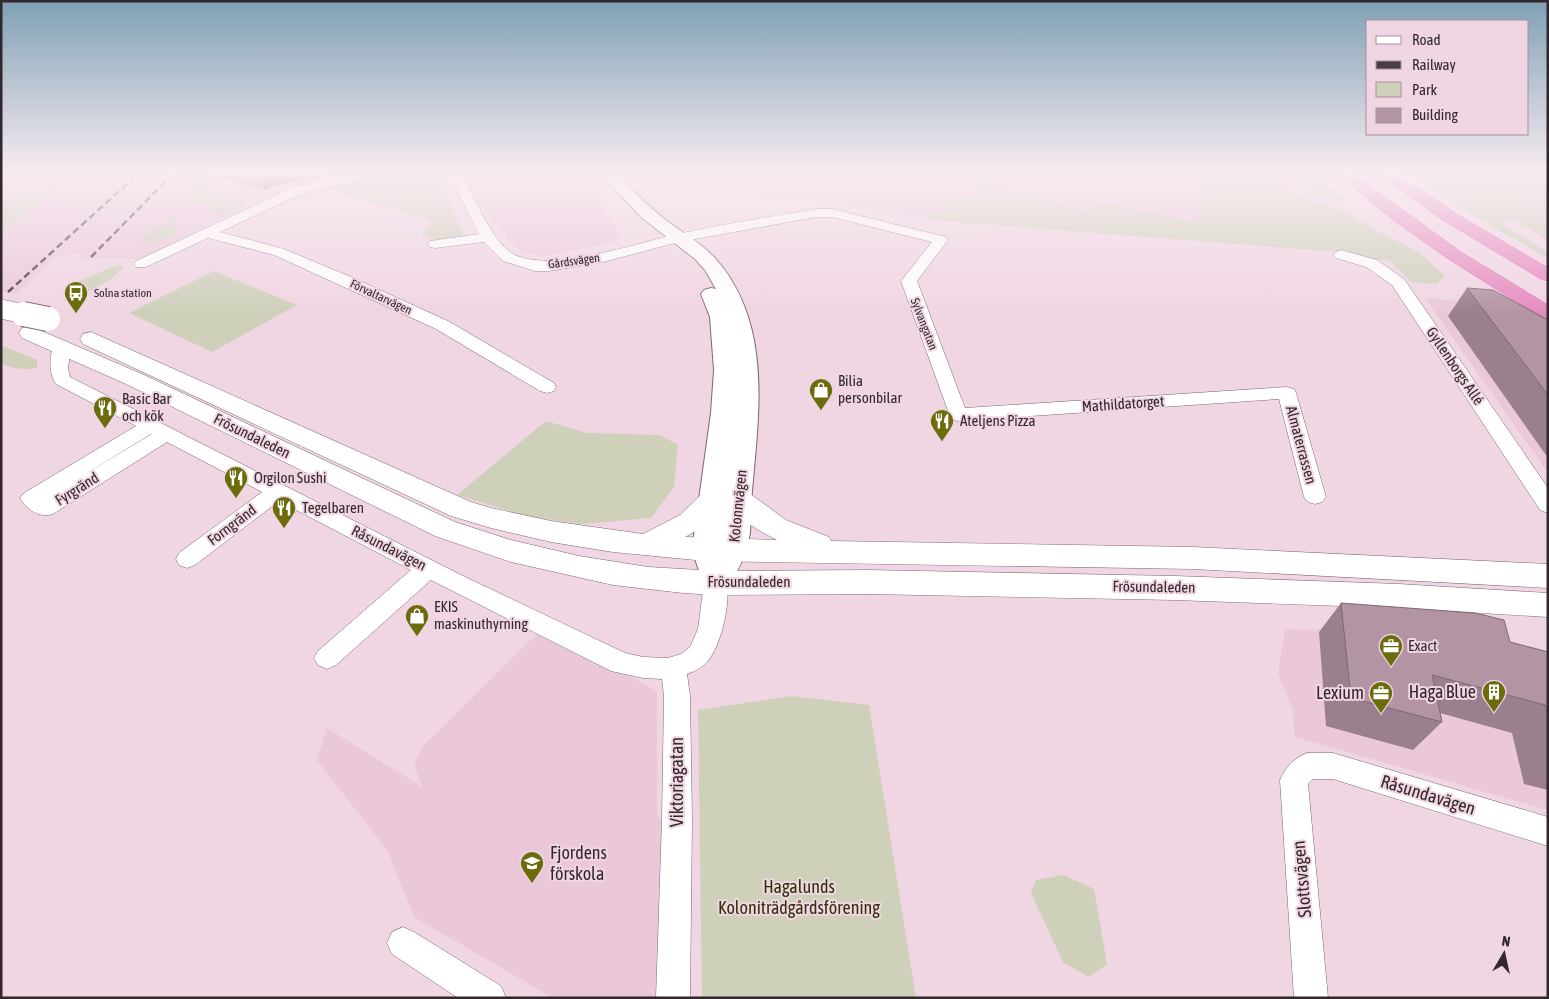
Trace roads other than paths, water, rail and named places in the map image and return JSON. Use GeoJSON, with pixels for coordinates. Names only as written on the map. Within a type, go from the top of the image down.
{"type":"FeatureCollection","features":[{"type":"Feature","properties":{"kind":"highway"},"geometry":{"type":"LineString","coordinates":[[1407,221],[1454,255],[1548,313]]}},
{"type":"Feature","properties":{"kind":"highway"},"geometry":{"type":"LineString","coordinates":[[1427,221],[1548,295]]}},
{"type":"Feature","properties":{"kind":"highway"},"geometry":{"type":"LineString","coordinates":[[1455,221],[1548,276]]}},
{"type":"Feature","properties":{"kind":"highway"},"geometry":{"type":"LineString","coordinates":[[1496,246],[1548,268]]}},
{"type":"Feature","properties":{"kind":"main road","name":"Frösundaleden"},"geometry":{"type":"LineString","coordinates":[[1,309],[39,326],[156,367],[461,509],[498,521],[561,534],[646,545],[720,550],[1193,558],[1548,576]]}},
{"type":"Feature","properties":{"kind":"main road","name":"Frösundaleden"},"geometry":{"type":"LineString","coordinates":[[1,325],[39,326],[62,346],[152,387],[445,529],[485,544],[531,557],[579,567],[646,577],[716,583],[840,582],[1221,588],[1548,605]]}},
{"type":"Feature","properties":{"kind":"main road"},"geometry":{"type":"LineString","coordinates":[[646,545],[690,522],[725,500],[782,531],[804,540],[847,552]]}},
{"type":"Feature","properties":{"kind":"street"},"geometry":{"type":"LineString","coordinates":[[141,264],[231,221]]}},
{"type":"Feature","properties":{"kind":"street","name":"Gårdsvägen"},"geometry":{"type":"LineString","coordinates":[[480,221],[488,236],[508,258],[535,266],[549,266],[603,257],[679,238],[776,221]]}},
{"type":"Feature","properties":{"kind":"street"},"geometry":{"type":"LineString","coordinates":[[657,221],[679,238]]}},
{"type":"Feature","properties":{"kind":"street","name":"Gårdsvägen"},"geometry":{"type":"LineString","coordinates":[[860,221],[941,240]]}},
{"type":"Feature","properties":{"kind":"street","name":"Förvaltarvägen"},"geometry":{"type":"LineString","coordinates":[[204,233],[279,252],[345,280],[442,326],[546,387]]}},
{"type":"Feature","properties":{"kind":"street"},"geometry":{"type":"LineString","coordinates":[[436,244],[488,236]]}},
{"type":"Feature","properties":{"kind":"street","name":"Kolonnvägen"},"geometry":{"type":"LineString","coordinates":[[679,238],[680,254],[697,271],[710,292],[720,317],[724,370],[725,500],[716,583]]}},
{"type":"Feature","properties":{"kind":"street","name":"Sylvangatan"},"geometry":{"type":"LineString","coordinates":[[941,240],[910,281],[958,415]]}},
{"type":"Feature","properties":{"kind":"street","name":"Gyllenborgs Allé"},"geometry":{"type":"LineString","coordinates":[[1341,255],[1366,260],[1384,268],[1398,282],[1548,505]]}},
{"type":"Feature","properties":{"kind":"street","name":"Råsundavägen"},"geometry":{"type":"LineString","coordinates":[[62,346],[59,368],[62,380],[428,568],[620,662],[642,668],[674,669]]}},
{"type":"Feature","properties":{"kind":"street","name":"Mathildatorget"},"geometry":{"type":"LineString","coordinates":[[958,415],[1287,393]]}},
{"type":"Feature","properties":{"kind":"street","name":"Almaterrassen"},"geometry":{"type":"LineString","coordinates":[[1287,393],[1315,497]]}},
{"type":"Feature","properties":{"kind":"street","name":"Fyrgränd"},"geometry":{"type":"LineString","coordinates":[[160,429],[45,508],[30,498],[160,429]]}},
{"type":"Feature","properties":{"kind":"street","name":"Forngränd"},"geometry":{"type":"LineString","coordinates":[[187,559],[278,491]]}},
{"type":"Feature","properties":{"kind":"street"},"geometry":{"type":"LineString","coordinates":[[327,658],[428,568]]}},
{"type":"Feature","properties":{"kind":"street"},"geometry":{"type":"LineString","coordinates":[[674,669],[692,660],[704,646],[709,631],[716,583]]}},
{"type":"Feature","properties":{"kind":"street","name":"Viktoriagatan"},"geometry":{"type":"LineString","coordinates":[[673,998],[677,820],[677,696],[674,669]]}},
{"type":"Feature","properties":{"kind":"street","name":"Råsundavägen"},"geometry":{"type":"LineString","coordinates":[[1307,766],[1333,766],[1548,832]]}},
{"type":"Feature","properties":{"kind":"street","name":"Slottsvägen"},"geometry":{"type":"LineString","coordinates":[[1307,766],[1294,780],[1311,998]]}},
{"type":"Feature","properties":{"kind":"street"},"geometry":{"type":"LineString","coordinates":[[403,943],[490,998]]}},
{"type":"Feature","properties":{"kind":"railway"},"geometry":{"type":"LineString","coordinates":[[8,292],[87,221]]}},
{"type":"Feature","properties":{"kind":"railway"},"geometry":{"type":"LineString","coordinates":[[91,257],[127,221]]}},
{"type":"Feature","properties":{"kind":"place","name":"Solna station"},"geometry":{"type":"Point","coordinates":[76,314]}},
{"type":"Feature","properties":{"kind":"place","name":"Bilia personbilar"},"geometry":{"type":"Point","coordinates":[821,411]}},
{"type":"Feature","properties":{"kind":"place","name":"Basic Bar och kök"},"geometry":{"type":"Point","coordinates":[105,429]}},
{"type":"Feature","properties":{"kind":"place","name":"Ateljens Pizza"},"geometry":{"type":"Point","coordinates":[942,442]}},
{"type":"Feature","properties":{"kind":"place","name":"Orgilon Sushi"},"geometry":{"type":"Point","coordinates":[236,499]}},
{"type":"Feature","properties":{"kind":"place","name":"Tegelbaren"},"geometry":{"type":"Point","coordinates":[284,529]}},
{"type":"Feature","properties":{"kind":"place","name":"EKIS maskinuthyrning"},"geometry":{"type":"Point","coordinates":[417,637]}},
{"type":"Feature","properties":{"kind":"place","name":"Exact"},"geometry":{"type":"Point","coordinates":[1391,667]}},
{"type":"Feature","properties":{"kind":"place","name":"Haga Blue"},"geometry":{"type":"Point","coordinates":[1494,713]}},
{"type":"Feature","properties":{"kind":"place","name":"Lexium"},"geometry":{"type":"Point","coordinates":[1381,714]}},
{"type":"Feature","properties":{"kind":"place","name":"Fjordens förskola"},"geometry":{"type":"Point","coordinates":[532,884]}},
{"type":"Feature","properties":{"kind":"park label","name":"Hagalunds Koloniträdgårdsförening"},"geometry":{"type":"Point","coordinates":[799,898]}}]}
